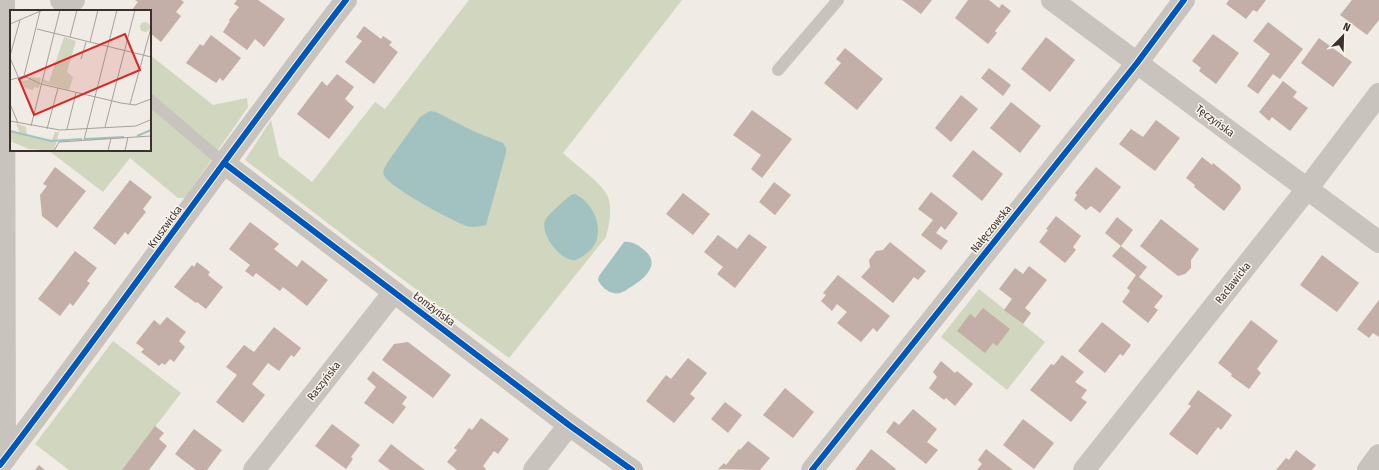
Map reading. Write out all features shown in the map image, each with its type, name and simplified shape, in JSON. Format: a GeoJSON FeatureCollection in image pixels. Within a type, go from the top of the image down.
{"type":"FeatureCollection","features":[{"type":"Feature","properties":{"kind":"street"},"geometry":{"type":"LineString","coordinates":[[2,462],[4,0]]}},
{"type":"Feature","properties":{"kind":"street"},"geometry":{"type":"LineString","coordinates":[[61,0],[74,0]]}},
{"type":"Feature","properties":{"kind":"street","name":"Kruszwicka"},"geometry":{"type":"LineString","coordinates":[[2,462],[56,391],[276,91],[346,0]]}},
{"type":"Feature","properties":{"kind":"street","name":"Tęczyńska"},"geometry":{"type":"LineString","coordinates":[[1052,0],[1379,242]]}},
{"type":"Feature","properties":{"kind":"street","name":"Nałęczowska"},"geometry":{"type":"LineString","coordinates":[[812,470],[1136,63],[1184,0]]}},
{"type":"Feature","properties":{"kind":"street","name":"Racławicka"},"geometry":{"type":"LineString","coordinates":[[1084,470],[1307,189],[1379,94]]}},
{"type":"Feature","properties":{"kind":"street","name":"Łomżyńska"},"geometry":{"type":"LineString","coordinates":[[224,163],[569,426],[632,470]]}},
{"type":"Feature","properties":{"kind":"street","name":"Raszyńska"},"geometry":{"type":"LineString","coordinates":[[254,470],[394,292]]}},
{"type":"Feature","properties":{"kind":"street"},"geometry":{"type":"LineString","coordinates":[[534,470],[569,426]]}},
{"type":"Feature","properties":{"kind":"street"},"geometry":{"type":"LineString","coordinates":[[1368,470],[1379,455]]}},
{"type":"Feature","properties":{"kind":"lane"},"geometry":{"type":"LineString","coordinates":[[74,0],[77,10]]}},
{"type":"Feature","properties":{"kind":"lane"},"geometry":{"type":"LineString","coordinates":[[778,70],[838,0]]}},
{"type":"Feature","properties":{"kind":"lane","name":"Łomżyńska"},"geometry":{"type":"LineString","coordinates":[[151,101],[224,163]]}},
{"type":"Feature","properties":{"kind":"green space"},"geometry":{"type":"Polygon","coordinates":[[[469,0],[682,0],[563,153],[603,188],[607,194],[610,205],[610,214],[606,237],[509,358],[245,160],[271,120],[279,156],[312,182],[375,102],[385,109],[469,0]]]}},
{"type":"Feature","properties":{"kind":"green space"},"geometry":{"type":"Polygon","coordinates":[[[151,56],[213,105],[247,98],[248,107],[185,198],[178,198],[130,158],[103,192],[49,151],[151,151],[151,56]]]}},
{"type":"Feature","properties":{"kind":"green space"},"geometry":{"type":"Polygon","coordinates":[[[979,289],[1045,342],[1007,390],[941,337],[979,289]]]}},
{"type":"Feature","properties":{"kind":"green space"},"geometry":{"type":"Polygon","coordinates":[[[113,341],[181,393],[122,470],[69,470],[35,444],[113,341]]]}},
{"type":"Feature","properties":{"kind":"water"},"geometry":{"type":"Polygon","coordinates":[[[430,111],[436,112],[473,131],[503,143],[506,148],[506,153],[486,225],[469,227],[449,218],[399,189],[385,177],[383,173],[387,163],[420,117],[430,111]]]}},
{"type":"Feature","properties":{"kind":"water"},"geometry":{"type":"Polygon","coordinates":[[[575,194],[583,199],[592,209],[597,222],[598,233],[594,246],[583,256],[573,260],[567,258],[556,250],[548,239],[544,226],[546,218],[571,195],[575,194]]]}},
{"type":"Feature","properties":{"kind":"water"},"geometry":{"type":"Polygon","coordinates":[[[624,242],[635,244],[644,250],[649,255],[651,266],[646,275],[636,284],[621,293],[611,292],[607,290],[598,280],[599,276],[624,242]]]}},
{"type":"Feature","properties":{"kind":"building"},"geometry":{"type":"Polygon","coordinates":[[[135,0],[181,0],[184,2],[176,12],[181,16],[161,42],[151,34],[151,10],[132,10],[138,2],[135,0]]]}},
{"type":"Feature","properties":{"kind":"building"},"geometry":{"type":"Polygon","coordinates":[[[237,0],[258,0],[285,19],[264,47],[255,39],[247,50],[223,32],[230,21],[229,20],[239,7],[234,4],[237,0]]]}},
{"type":"Feature","properties":{"kind":"building"},"geometry":{"type":"Polygon","coordinates":[[[902,0],[932,0],[921,14],[902,0]]]}},
{"type":"Feature","properties":{"kind":"building"},"geometry":{"type":"Polygon","coordinates":[[[968,0],[989,0],[999,8],[1002,4],[1011,11],[995,31],[997,33],[988,44],[955,18],[968,0]]]}},
{"type":"Feature","properties":{"kind":"building"},"geometry":{"type":"Polygon","coordinates":[[[1229,0],[1266,0],[1257,12],[1253,10],[1246,19],[1226,4],[1229,0]]]}},
{"type":"Feature","properties":{"kind":"building"},"geometry":{"type":"Polygon","coordinates":[[[1352,0],[1379,0],[1379,20],[1367,35],[1340,15],[1352,0]]]}},
{"type":"Feature","properties":{"kind":"building"},"geometry":{"type":"Polygon","coordinates":[[[1268,22],[1303,49],[1280,79],[1273,74],[1258,94],[1247,86],[1270,54],[1253,41],[1268,22]]]}},
{"type":"Feature","properties":{"kind":"building"},"geometry":{"type":"Polygon","coordinates":[[[364,26],[381,39],[383,36],[392,42],[389,45],[398,52],[374,84],[345,62],[362,41],[356,37],[364,26]]]}},
{"type":"Feature","properties":{"kind":"building"},"geometry":{"type":"Polygon","coordinates":[[[1213,34],[1239,53],[1216,84],[1199,71],[1201,68],[1192,61],[1213,34]]]}},
{"type":"Feature","properties":{"kind":"building"},"geometry":{"type":"Polygon","coordinates":[[[211,35],[241,58],[223,81],[220,78],[216,83],[186,63],[200,44],[203,46],[211,35]]]}},
{"type":"Feature","properties":{"kind":"building"},"geometry":{"type":"Polygon","coordinates":[[[1046,37],[1075,60],[1050,92],[1021,69],[1046,37]]]}},
{"type":"Feature","properties":{"kind":"building"},"geometry":{"type":"Polygon","coordinates":[[[1319,38],[1352,62],[1333,87],[1301,63],[1319,38]]]}},
{"type":"Feature","properties":{"kind":"building"},"geometry":{"type":"Polygon","coordinates":[[[845,48],[883,79],[857,110],[824,83],[841,63],[836,59],[845,48]]]}},
{"type":"Feature","properties":{"kind":"building"},"geometry":{"type":"Polygon","coordinates":[[[989,68],[1011,85],[1003,96],[981,78],[989,68]]]}},
{"type":"Feature","properties":{"kind":"building"},"geometry":{"type":"Polygon","coordinates":[[[337,74],[354,87],[345,99],[354,107],[329,139],[297,114],[322,81],[327,86],[337,74]]]}},
{"type":"Feature","properties":{"kind":"building"},"geometry":{"type":"Polygon","coordinates":[[[1283,81],[1297,92],[1293,97],[1308,108],[1290,131],[1272,117],[1269,121],[1259,112],[1283,81]]]}},
{"type":"Feature","properties":{"kind":"building"},"geometry":{"type":"Polygon","coordinates":[[[961,95],[978,109],[951,142],[935,128],[961,95]]]}},
{"type":"Feature","properties":{"kind":"building"},"geometry":{"type":"Polygon","coordinates":[[[1011,102],[1041,126],[1020,153],[990,128],[1011,102]]]}},
{"type":"Feature","properties":{"kind":"building"},"geometry":{"type":"Polygon","coordinates":[[[752,110],[792,139],[762,178],[751,169],[761,155],[733,135],[752,110]]]}},
{"type":"Feature","properties":{"kind":"building"},"geometry":{"type":"Polygon","coordinates":[[[1156,120],[1180,138],[1155,171],[1119,144],[1131,129],[1143,137],[1156,120]]]}},
{"type":"Feature","properties":{"kind":"building"},"geometry":{"type":"Polygon","coordinates":[[[973,150],[1003,174],[982,201],[952,176],[973,150]]]}},
{"type":"Feature","properties":{"kind":"building"},"geometry":{"type":"Polygon","coordinates":[[[1202,157],[1212,165],[1213,163],[1240,185],[1241,189],[1224,211],[1194,187],[1195,185],[1186,178],[1202,157]]]}},
{"type":"Feature","properties":{"kind":"building"},"geometry":{"type":"Polygon","coordinates":[[[55,167],[86,191],[57,228],[42,216],[40,195],[47,186],[43,184],[55,167]]]}},
{"type":"Feature","properties":{"kind":"building"},"geometry":{"type":"Polygon","coordinates":[[[1096,167],[1121,187],[1100,213],[1091,206],[1086,210],[1074,200],[1077,195],[1075,193],[1096,167]]]}},
{"type":"Feature","properties":{"kind":"building"},"geometry":{"type":"Polygon","coordinates":[[[130,180],[152,197],[143,209],[146,212],[128,235],[125,232],[115,245],[93,228],[130,180]]]}},
{"type":"Feature","properties":{"kind":"building"},"geometry":{"type":"Polygon","coordinates":[[[774,182],[791,195],[775,215],[759,202],[774,182]]]}},
{"type":"Feature","properties":{"kind":"building"},"geometry":{"type":"Polygon","coordinates":[[[931,192],[958,213],[945,230],[941,226],[936,233],[948,241],[941,250],[921,235],[933,220],[918,209],[931,192]]]}},
{"type":"Feature","properties":{"kind":"building"},"geometry":{"type":"Polygon","coordinates":[[[683,193],[710,214],[693,235],[666,214],[683,193]]]}},
{"type":"Feature","properties":{"kind":"building"},"geometry":{"type":"Polygon","coordinates":[[[1056,216],[1081,236],[1073,247],[1076,250],[1065,263],[1039,242],[1048,230],[1046,229],[1056,216]]]}},
{"type":"Feature","properties":{"kind":"building"},"geometry":{"type":"Polygon","coordinates":[[[1117,217],[1133,230],[1121,246],[1105,233],[1117,217]]]}},
{"type":"Feature","properties":{"kind":"building"},"geometry":{"type":"Polygon","coordinates":[[[1161,219],[1199,249],[1191,260],[1191,268],[1185,274],[1178,276],[1140,246],[1161,219]]]}},
{"type":"Feature","properties":{"kind":"building"},"geometry":{"type":"Polygon","coordinates":[[[250,222],[279,244],[274,249],[297,267],[302,260],[328,280],[307,306],[283,287],[280,291],[256,273],[253,277],[245,271],[250,265],[229,249],[250,222]]]}},
{"type":"Feature","properties":{"kind":"building"},"geometry":{"type":"Polygon","coordinates":[[[749,234],[767,247],[735,288],[717,274],[723,267],[704,252],[718,235],[737,249],[749,234]]]}},
{"type":"Feature","properties":{"kind":"building"},"geometry":{"type":"Polygon","coordinates":[[[890,242],[926,271],[918,280],[914,277],[893,303],[861,277],[870,267],[869,260],[876,251],[883,250],[890,242]]]}},
{"type":"Feature","properties":{"kind":"building"},"geometry":{"type":"Polygon","coordinates":[[[1121,246],[1147,267],[1139,277],[1163,296],[1154,307],[1158,310],[1148,323],[1122,302],[1130,291],[1127,288],[1136,275],[1112,256],[1121,246]]]}},
{"type":"Feature","properties":{"kind":"building"},"geometry":{"type":"Polygon","coordinates":[[[75,251],[97,268],[87,281],[90,283],[73,306],[70,303],[60,316],[38,299],[75,251]]]}},
{"type":"Feature","properties":{"kind":"building"},"geometry":{"type":"Polygon","coordinates":[[[1322,255],[1359,283],[1337,312],[1300,285],[1322,255]]]}},
{"type":"Feature","properties":{"kind":"building"},"geometry":{"type":"Polygon","coordinates":[[[197,262],[210,272],[208,275],[223,287],[206,309],[174,287],[192,265],[194,267],[197,262]]]}},
{"type":"Feature","properties":{"kind":"building"},"geometry":{"type":"Polygon","coordinates":[[[1029,266],[1047,280],[1025,308],[1031,313],[1023,324],[1004,310],[1012,299],[999,289],[1015,268],[1023,274],[1029,266]]]}},
{"type":"Feature","properties":{"kind":"building"},"geometry":{"type":"Polygon","coordinates":[[[838,275],[890,316],[877,332],[873,328],[861,342],[837,323],[847,312],[837,304],[832,311],[821,301],[826,295],[823,293],[838,275]]]}},
{"type":"Feature","properties":{"kind":"building"},"geometry":{"type":"Polygon","coordinates":[[[1379,300],[1379,337],[1373,333],[1369,338],[1357,329],[1379,300]]]}},
{"type":"Feature","properties":{"kind":"building"},"geometry":{"type":"Polygon","coordinates":[[[983,308],[1010,329],[997,346],[993,343],[985,353],[957,331],[970,314],[975,318],[983,308]]]}},
{"type":"Feature","properties":{"kind":"building"},"geometry":{"type":"Polygon","coordinates":[[[167,317],[186,332],[179,341],[185,347],[174,362],[170,359],[165,365],[162,363],[159,366],[141,352],[144,349],[136,343],[154,320],[160,325],[167,317]]]}},
{"type":"Feature","properties":{"kind":"building"},"geometry":{"type":"Polygon","coordinates":[[[1251,320],[1278,341],[1257,369],[1261,373],[1249,389],[1231,376],[1232,374],[1218,363],[1251,320]]]}},
{"type":"Feature","properties":{"kind":"building"},"geometry":{"type":"Polygon","coordinates":[[[1102,322],[1131,345],[1123,356],[1120,354],[1105,373],[1078,351],[1102,322]]]}},
{"type":"Feature","properties":{"kind":"building"},"geometry":{"type":"Polygon","coordinates":[[[274,327],[301,348],[294,357],[291,355],[279,371],[268,363],[252,384],[265,395],[243,423],[216,402],[237,375],[226,367],[244,345],[254,352],[274,327]]]}},
{"type":"Feature","properties":{"kind":"building"},"geometry":{"type":"Polygon","coordinates":[[[408,342],[451,375],[433,398],[382,360],[394,344],[408,342]]]}},
{"type":"Feature","properties":{"kind":"building"},"geometry":{"type":"Polygon","coordinates":[[[1062,355],[1084,372],[1075,382],[1087,390],[1081,398],[1087,402],[1071,422],[1030,390],[1051,364],[1054,365],[1062,355]]]}},
{"type":"Feature","properties":{"kind":"building"},"geometry":{"type":"Polygon","coordinates":[[[688,358],[707,373],[690,394],[695,398],[674,423],[646,401],[666,375],[671,379],[688,358]]]}},
{"type":"Feature","properties":{"kind":"building"},"geometry":{"type":"Polygon","coordinates":[[[941,361],[955,373],[957,371],[973,384],[955,406],[946,398],[944,400],[929,388],[937,377],[933,372],[941,361]]]}},
{"type":"Feature","properties":{"kind":"building"},"geometry":{"type":"Polygon","coordinates":[[[373,371],[407,397],[402,404],[406,407],[393,424],[364,403],[376,387],[367,379],[373,371]]]}},
{"type":"Feature","properties":{"kind":"building"},"geometry":{"type":"Polygon","coordinates":[[[785,388],[814,412],[793,438],[763,415],[785,388]]]}},
{"type":"Feature","properties":{"kind":"building"},"geometry":{"type":"Polygon","coordinates":[[[1198,390],[1232,415],[1221,430],[1218,427],[1197,455],[1169,434],[1191,406],[1188,404],[1198,390]]]}},
{"type":"Feature","properties":{"kind":"building"},"geometry":{"type":"Polygon","coordinates":[[[725,402],[742,415],[728,433],[711,419],[725,402]]]}},
{"type":"Feature","properties":{"kind":"building"},"geometry":{"type":"Polygon","coordinates":[[[913,409],[937,429],[927,442],[938,450],[926,464],[886,432],[894,421],[899,425],[913,409]]]}},
{"type":"Feature","properties":{"kind":"building"},"geometry":{"type":"Polygon","coordinates":[[[481,418],[509,439],[498,454],[494,451],[483,466],[486,469],[485,470],[457,470],[447,462],[457,450],[454,448],[469,428],[472,430],[481,418]]]}},
{"type":"Feature","properties":{"kind":"building"},"geometry":{"type":"Polygon","coordinates":[[[1023,419],[1054,443],[1034,469],[1003,445],[1023,419]]]}},
{"type":"Feature","properties":{"kind":"building"},"geometry":{"type":"Polygon","coordinates":[[[332,424],[360,445],[351,457],[353,459],[346,469],[315,446],[332,424]]]}},
{"type":"Feature","properties":{"kind":"building"},"geometry":{"type":"Polygon","coordinates":[[[155,426],[164,433],[159,439],[167,446],[149,470],[122,470],[155,426]]]}},
{"type":"Feature","properties":{"kind":"building"},"geometry":{"type":"Polygon","coordinates":[[[194,429],[222,450],[207,470],[196,470],[175,454],[194,429]]]}},
{"type":"Feature","properties":{"kind":"building"},"geometry":{"type":"Polygon","coordinates":[[[748,441],[770,458],[760,470],[718,469],[724,463],[726,465],[739,449],[740,450],[748,441]]]}},
{"type":"Feature","properties":{"kind":"building"},"geometry":{"type":"Polygon","coordinates":[[[391,444],[425,470],[390,470],[378,461],[391,444]]]}},
{"type":"Feature","properties":{"kind":"building"},"geometry":{"type":"Polygon","coordinates":[[[871,449],[896,469],[855,470],[871,449]]]}},
{"type":"Feature","properties":{"kind":"building"},"geometry":{"type":"Polygon","coordinates":[[[986,449],[1013,470],[977,470],[982,464],[978,460],[986,449]]]}},
{"type":"Feature","properties":{"kind":"building"},"geometry":{"type":"Polygon","coordinates":[[[1296,450],[1316,465],[1312,470],[1276,470],[1286,458],[1289,460],[1296,450]]]}},
{"type":"Feature","properties":{"kind":"building"},"geometry":{"type":"Polygon","coordinates":[[[39,465],[45,470],[35,470],[39,465]]]}},
{"type":"Feature","properties":{"kind":"cycle path"},"geometry":{"type":"LineString","coordinates":[[0,465],[346,0]]}},
{"type":"Feature","properties":{"kind":"cycle path"},"geometry":{"type":"LineString","coordinates":[[812,470],[1137,63],[1184,0]]}},
{"type":"Feature","properties":{"kind":"cycle path"},"geometry":{"type":"LineString","coordinates":[[224,163],[569,425],[632,470]]}}]}
